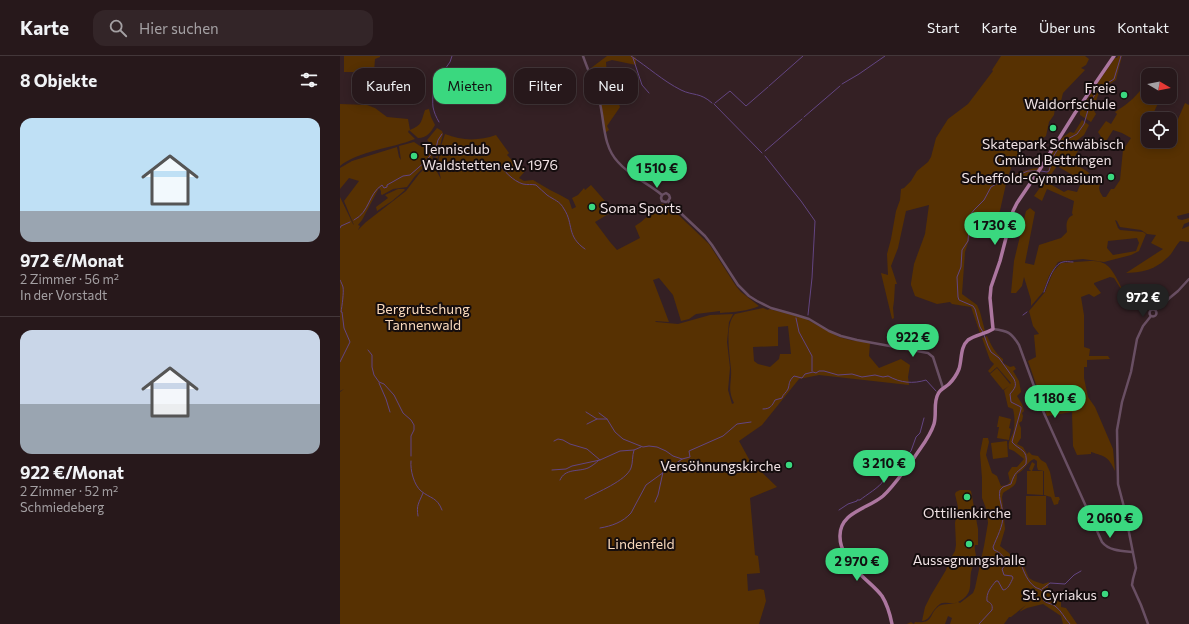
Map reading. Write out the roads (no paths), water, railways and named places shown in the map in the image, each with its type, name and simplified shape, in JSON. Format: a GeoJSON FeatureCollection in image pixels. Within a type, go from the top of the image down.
{"type":"FeatureCollection","features":[{"type":"Feature","properties":{"kind":"main road"},"geometry":{"type":"LineString","coordinates":[[892,624],[888,607],[882,596],[857,570],[844,551],[840,543],[842,526],[848,517],[888,492],[931,432],[934,424],[936,398],[943,388],[948,385],[958,370],[961,364],[966,342],[971,338],[993,329],[990,298],[991,287],[1000,261],[1010,219],[1017,203],[1037,174],[1074,113],[1114,56]]}},
{"type":"Feature","properties":{"kind":"street"},"geometry":{"type":"LineString","coordinates":[[583,56],[598,99],[608,147],[613,156],[628,172],[662,195]]}},
{"type":"Feature","properties":{"kind":"street"},"geometry":{"type":"LineString","coordinates":[[662,195],[666,193],[669,195],[670,198],[668,201]]}},
{"type":"Feature","properties":{"kind":"street"},"geometry":{"type":"LineString","coordinates":[[662,195],[662,201],[668,201],[705,236],[738,285],[749,296],[771,308],[809,319],[834,334],[849,339],[928,353],[933,357],[943,388]]}},
{"type":"Feature","properties":{"kind":"street"},"geometry":{"type":"LineString","coordinates":[[1148,624],[1132,585],[1136,568],[1118,484],[1118,423],[1122,402],[1131,372],[1137,339],[1143,326],[1151,316],[1156,315],[1155,310],[1178,291],[1189,279]]}},
{"type":"Feature","properties":{"kind":"street"},"geometry":{"type":"LineString","coordinates":[[993,329],[1002,329],[1006,331],[1020,345],[1043,411],[1102,542],[1109,548],[1133,552]]}},
{"type":"Feature","properties":{"kind":"waterway"},"geometry":{"type":"LineString","coordinates":[[439,122],[433,107],[434,90],[437,83],[443,79],[445,69],[452,56]]}},
{"type":"Feature","properties":{"kind":"waterway"},"geometry":{"type":"LineString","coordinates":[[631,56],[674,86],[685,92],[704,97],[712,103]]}},
{"type":"Feature","properties":{"kind":"waterway"},"geometry":{"type":"LineString","coordinates":[[769,86],[803,56]]}},
{"type":"Feature","properties":{"kind":"waterway"},"geometry":{"type":"LineString","coordinates":[[842,84],[885,56]]}},
{"type":"Feature","properties":{"kind":"waterway"},"geometry":{"type":"LineString","coordinates":[[1041,171],[1049,171],[1053,157],[1059,147],[1064,141],[1077,134],[1084,124],[1090,103],[1098,89],[1114,79],[1121,56]]}},
{"type":"Feature","properties":{"kind":"waterway"},"geometry":{"type":"LineString","coordinates":[[633,58],[642,85],[649,93]]}},
{"type":"Feature","properties":{"kind":"waterway"},"geometry":{"type":"LineString","coordinates":[[804,117],[840,86]]}},
{"type":"Feature","properties":{"kind":"waterway"},"geometry":{"type":"LineString","coordinates":[[715,103],[730,91],[746,106],[768,87]]}},
{"type":"Feature","properties":{"kind":"waterway"},"geometry":{"type":"LineString","coordinates":[[714,104],[762,153]]}},
{"type":"Feature","properties":{"kind":"waterway"},"geometry":{"type":"LineString","coordinates":[[765,151],[802,119]]}},
{"type":"Feature","properties":{"kind":"waterway"},"geometry":{"type":"LineString","coordinates":[[354,220],[359,217],[366,208],[377,189],[382,185],[384,188],[387,187],[387,185],[403,176],[410,175],[426,161],[436,148],[438,140],[442,134]]}},
{"type":"Feature","properties":{"kind":"waterway"},"geometry":{"type":"LineString","coordinates":[[765,156],[815,221],[812,278],[808,315]]}},
{"type":"Feature","properties":{"kind":"waterway"},"geometry":{"type":"LineString","coordinates":[[498,163],[516,181],[523,184],[536,185],[547,195],[561,204],[567,214],[575,239],[585,249]]}},
{"type":"Feature","properties":{"kind":"waterway"},"geometry":{"type":"LineString","coordinates":[[983,332],[973,306],[959,300],[958,297],[957,277],[961,267],[962,250],[968,241],[970,215],[984,200],[991,187],[1028,171],[1038,171]]}},
{"type":"Feature","properties":{"kind":"waterway"},"geometry":{"type":"LineString","coordinates":[[340,228],[341,226],[350,222]]}},
{"type":"Feature","properties":{"kind":"waterway"},"geometry":{"type":"LineString","coordinates":[[1044,292],[1056,266],[1063,262],[1073,262]]}},
{"type":"Feature","properties":{"kind":"waterway"},"geometry":{"type":"LineString","coordinates":[[340,280],[343,286],[341,312],[344,328],[350,342],[340,362]]}},
{"type":"Feature","properties":{"kind":"waterway"},"geometry":{"type":"LineString","coordinates":[[1023,315],[1027,312]]}},
{"type":"Feature","properties":{"kind":"waterway"},"geometry":{"type":"LineString","coordinates":[[796,318],[799,332],[812,356],[812,371]]}},
{"type":"Feature","properties":{"kind":"waterway"},"geometry":{"type":"LineString","coordinates":[[979,624],[992,610],[991,603],[987,601],[988,593],[992,586],[996,581],[998,581],[1003,590],[1005,590],[1013,578],[1012,576],[1004,575],[1002,569],[1006,564],[1005,561],[1002,555],[994,550],[993,547],[1000,532],[1003,520],[1000,490],[1011,484],[1015,474],[1026,464],[1025,453],[1012,442],[1021,409],[1021,407],[1011,402],[1010,394],[1015,387],[1015,381],[999,358],[991,352],[984,335]]}},
{"type":"Feature","properties":{"kind":"waterway"},"geometry":{"type":"LineString","coordinates":[[368,350],[372,355],[374,375],[379,382],[384,384],[394,395],[403,413],[414,425],[414,430],[411,436],[411,456]]}},
{"type":"Feature","properties":{"kind":"waterway"},"geometry":{"type":"LineString","coordinates":[[763,409],[769,408],[775,400],[782,398],[794,376],[802,378],[805,374],[813,372],[816,373],[819,371],[838,375],[852,374],[862,377],[875,375],[883,377],[888,376],[907,382],[926,380],[936,391]]}},
{"type":"Feature","properties":{"kind":"waterway"},"geometry":{"type":"LineString","coordinates":[[379,383],[390,412]]}},
{"type":"Feature","properties":{"kind":"waterway"},"geometry":{"type":"LineString","coordinates":[[586,412],[597,419],[607,419]]}},
{"type":"Feature","properties":{"kind":"waterway"},"geometry":{"type":"LineString","coordinates":[[599,413],[607,419],[615,432],[623,439],[643,447],[657,447],[682,459]]}},
{"type":"Feature","properties":{"kind":"waterway"},"geometry":{"type":"LineString","coordinates":[[839,510],[848,504],[860,500],[891,475],[897,465],[901,464],[911,451],[916,437],[920,433],[924,418]]}},
{"type":"Feature","properties":{"kind":"waterway"},"geometry":{"type":"LineString","coordinates":[[587,424],[597,419]]}},
{"type":"Feature","properties":{"kind":"waterway"},"geometry":{"type":"LineString","coordinates":[[600,528],[617,523],[628,516],[646,485],[682,459],[690,457],[689,451],[723,436],[737,424],[751,422]]}},
{"type":"Feature","properties":{"kind":"waterway"},"geometry":{"type":"LineString","coordinates":[[554,441],[558,439],[563,440],[570,444],[587,449],[600,460],[620,451],[634,450],[641,447]]}},
{"type":"Feature","properties":{"kind":"waterway"},"geometry":{"type":"LineString","coordinates":[[585,499],[611,486],[628,473],[632,466],[634,450]]}},
{"type":"Feature","properties":{"kind":"waterway"},"geometry":{"type":"LineString","coordinates":[[560,480],[562,476],[568,472],[588,468],[599,460]]}},
{"type":"Feature","properties":{"kind":"waterway"},"geometry":{"type":"LineString","coordinates":[[552,470],[566,469],[572,466],[600,460]]}},
{"type":"Feature","properties":{"kind":"waterway"},"geometry":{"type":"LineString","coordinates":[[411,461],[412,473],[416,485],[421,491],[436,500],[442,510]]}},
{"type":"Feature","properties":{"kind":"waterway"},"geometry":{"type":"LineString","coordinates":[[655,502],[663,472]]}},
{"type":"Feature","properties":{"kind":"waterway"},"geometry":{"type":"LineString","coordinates":[[418,516],[417,512],[419,502],[423,493]]}},
{"type":"Feature","properties":{"kind":"waterway"},"geometry":{"type":"LineString","coordinates":[[1006,561],[1021,564],[1030,582],[1043,592]]}},
{"type":"Feature","properties":{"kind":"waterway"},"geometry":{"type":"LineString","coordinates":[[1042,589],[1050,583],[1065,584],[1074,575],[1081,571]]}},
{"type":"Feature","properties":{"kind":"waterway"},"geometry":{"type":"LineString","coordinates":[[1043,600],[1054,605],[1070,624]]}},
{"type":"Feature","properties":{"kind":"place","name":"Freie Waldorfschule"},"geometry":{"type":"Point","coordinates":[1124,95]}},
{"type":"Feature","properties":{"kind":"place","name":"Skatepark Schwäbisch Gmünd Bettringen"},"geometry":{"type":"Point","coordinates":[1053,128]}},
{"type":"Feature","properties":{"kind":"place","name":"Tennisclub Waldstetten e.V. 1976"},"geometry":{"type":"Point","coordinates":[414,156]}},
{"type":"Feature","properties":{"kind":"place","name":"Scheffold-Gymnasium"},"geometry":{"type":"Point","coordinates":[1111,177]}},
{"type":"Feature","properties":{"kind":"place","name":"Soma Sports"},"geometry":{"type":"Point","coordinates":[592,207]}},
{"type":"Feature","properties":{"kind":"place","name":"Versöhnungskirche"},"geometry":{"type":"Point","coordinates":[789,465]}},
{"type":"Feature","properties":{"kind":"place","name":"Ottilienkirche"},"geometry":{"type":"Point","coordinates":[967,497]}},
{"type":"Feature","properties":{"kind":"place","name":"Aussegnungshalle"},"geometry":{"type":"Point","coordinates":[969,544]}},
{"type":"Feature","properties":{"kind":"place","name":"St. Cyriakus"},"geometry":{"type":"Point","coordinates":[1105,594]}},
{"type":"Feature","properties":{"kind":"park label","name":"Bergrutschung Tannenwald"},"geometry":{"type":"Point","coordinates":[423,316]}},
{"type":"Feature","properties":{"kind":"park label","name":"Lindenfeld"},"geometry":{"type":"Point","coordinates":[641,543]}}]}
